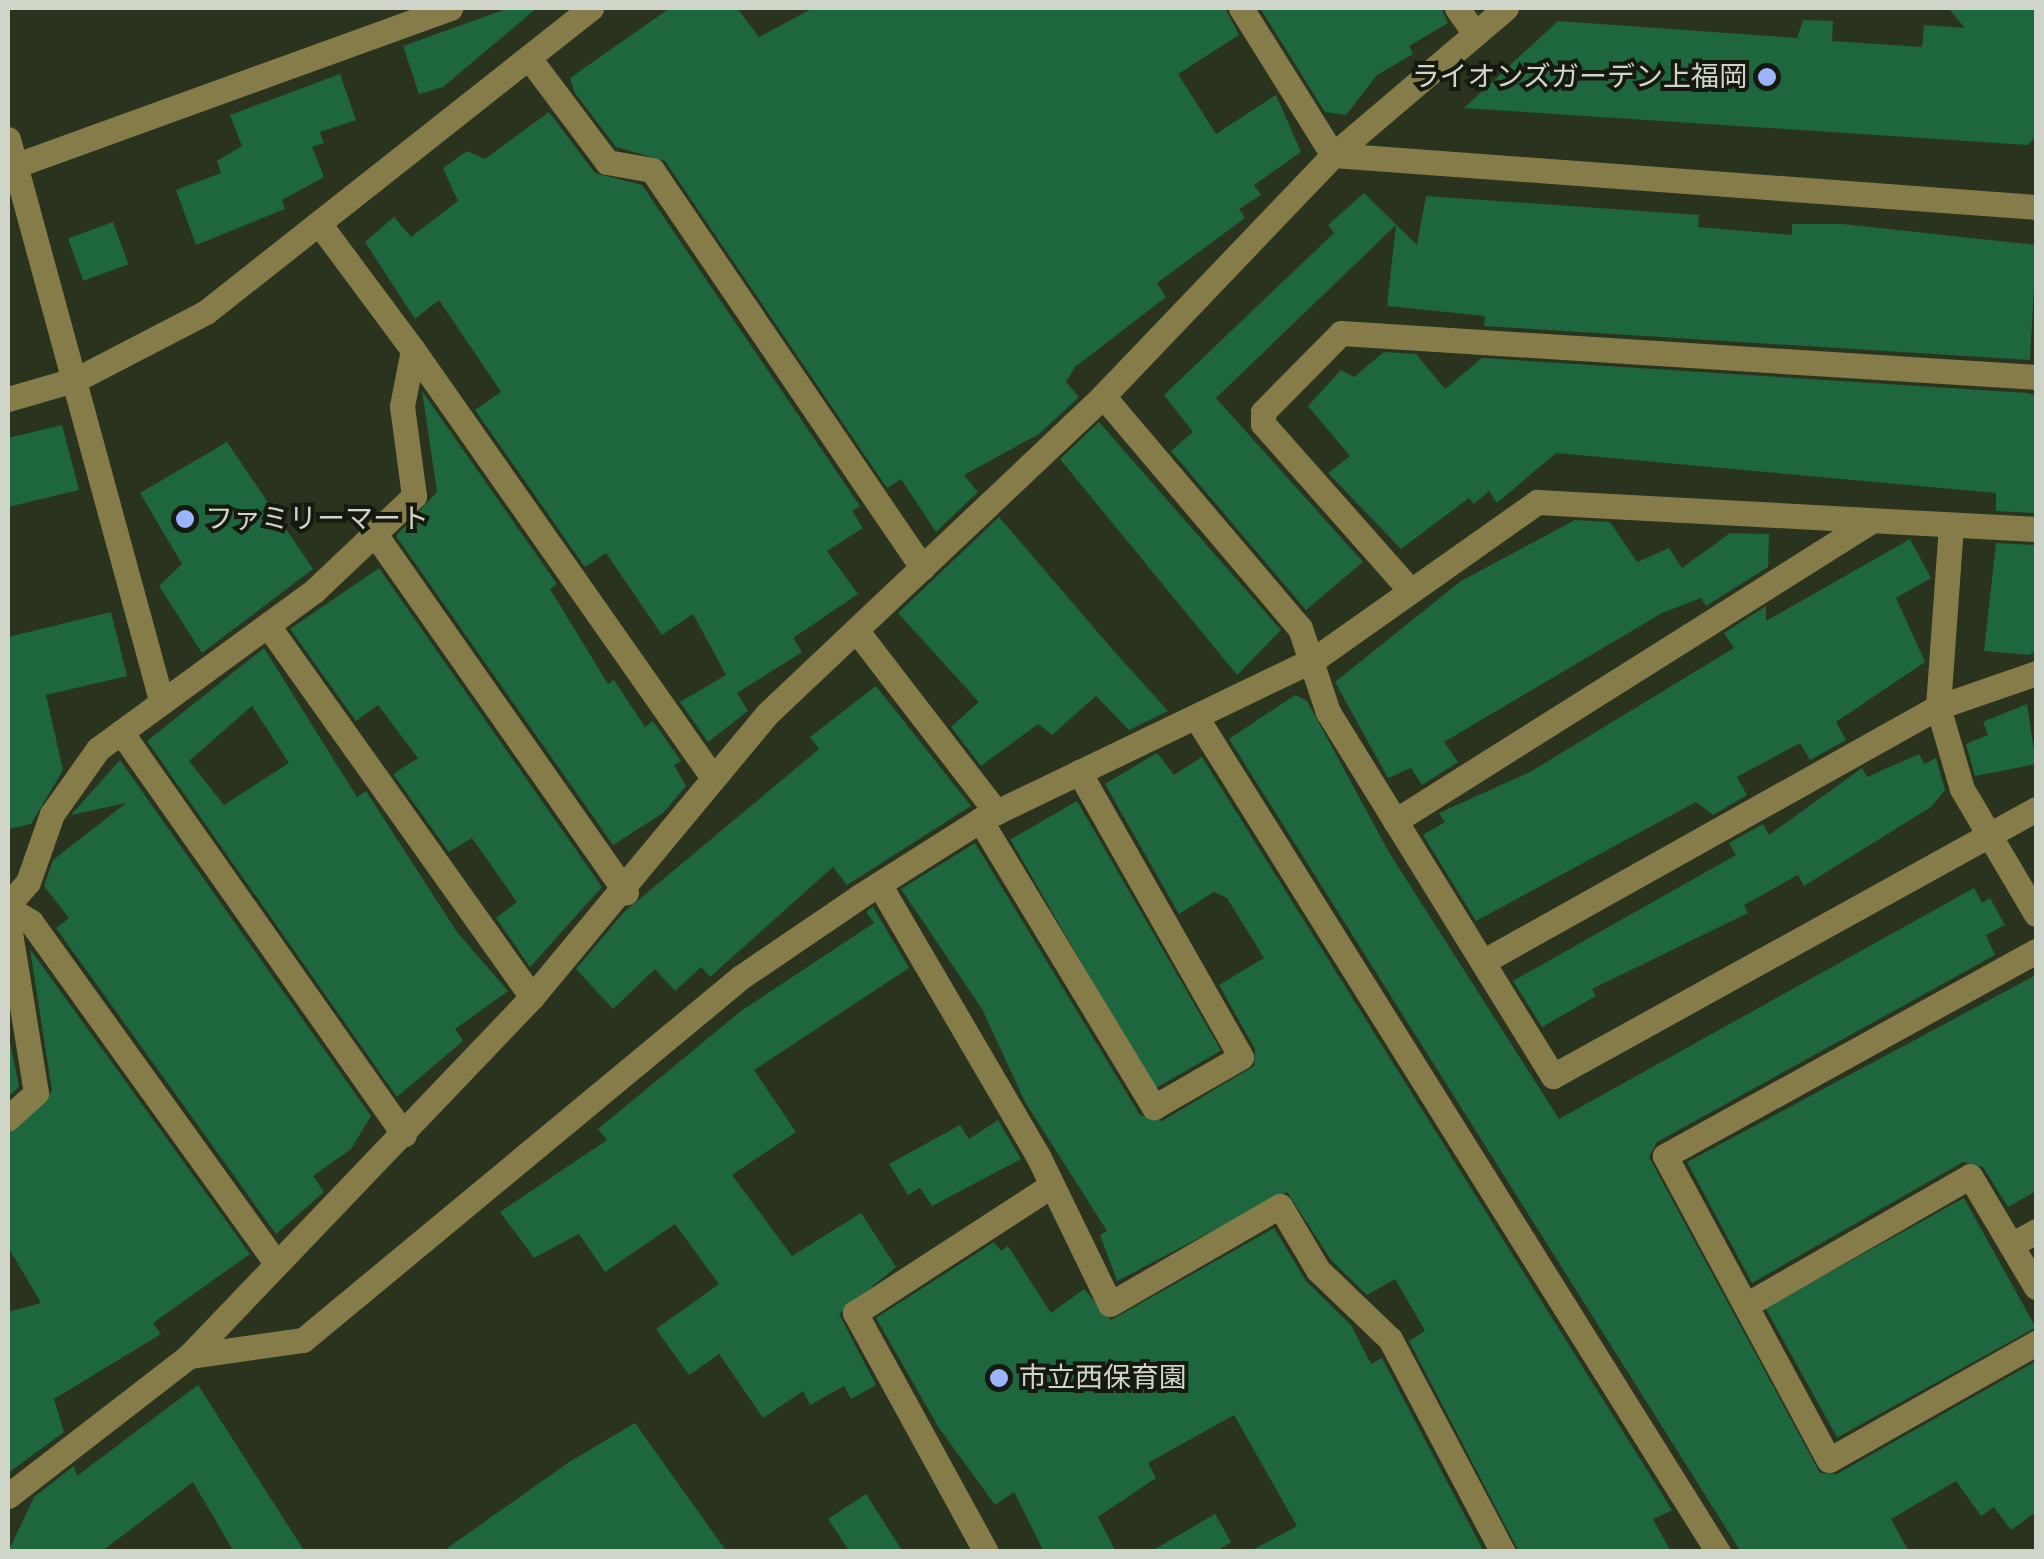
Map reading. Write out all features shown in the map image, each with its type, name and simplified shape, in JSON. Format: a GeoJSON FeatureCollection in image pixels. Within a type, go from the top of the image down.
{"type":"FeatureCollection","features":[{"type":"Feature","properties":{"kind":"street"},"geometry":{"type":"LineString","coordinates":[[14,166],[450,8]]}},
{"type":"Feature","properties":{"kind":"street"},"geometry":{"type":"LineString","coordinates":[[8,399],[77,378],[206,312],[529,58],[555,20],[591,8]]}},
{"type":"Feature","properties":{"kind":"street"},"geometry":{"type":"LineString","coordinates":[[1241,8],[1333,156]]}},
{"type":"Feature","properties":{"kind":"street"},"geometry":{"type":"LineString","coordinates":[[1458,8],[1474,32]]}},
{"type":"Feature","properties":{"kind":"street"},"geometry":{"type":"LineString","coordinates":[[8,1496],[189,1356],[275,1261],[404,1134],[532,997],[626,892],[711,776],[856,630],[1103,396],[1333,156],[1506,8]]}},
{"type":"Feature","properties":{"kind":"street"},"geometry":{"type":"LineString","coordinates":[[529,58],[607,162],[652,170],[922,568]]}},
{"type":"Feature","properties":{"kind":"street"},"geometry":{"type":"LineString","coordinates":[[8,139],[77,378],[160,696]]}},
{"type":"Feature","properties":{"kind":"street"},"geometry":{"type":"LineString","coordinates":[[1333,156],[2036,208]]}},
{"type":"Feature","properties":{"kind":"street"},"geometry":{"type":"LineString","coordinates":[[320,225],[413,350],[711,776]]}},
{"type":"Feature","properties":{"kind":"street"},"geometry":{"type":"LineString","coordinates":[[1410,590],[1263,424],[1264,412],[1341,333],[2036,376]]}},
{"type":"Feature","properties":{"kind":"street"},"geometry":{"type":"LineString","coordinates":[[275,1261],[31,922],[8,907],[28,882],[71,783],[121,732],[160,696],[268,627],[377,537],[414,496],[402,406],[413,350]]}},
{"type":"Feature","properties":{"kind":"street"},"geometry":{"type":"LineString","coordinates":[[1103,396],[1316,658],[1328,712],[1486,960],[1553,1076],[2036,809]]}},
{"type":"Feature","properties":{"kind":"street"},"geometry":{"type":"LineString","coordinates":[[189,1356],[303,1340],[741,978],[879,884],[988,816],[1316,658],[1537,502],[2036,529]]}},
{"type":"Feature","properties":{"kind":"street"},"geometry":{"type":"LineString","coordinates":[[1395,821],[1871,521]]}},
{"type":"Feature","properties":{"kind":"street"},"geometry":{"type":"LineString","coordinates":[[1951,524],[1938,707],[1962,789],[2036,914]]}},
{"type":"Feature","properties":{"kind":"street"},"geometry":{"type":"LineString","coordinates":[[377,537],[626,892]]}},
{"type":"Feature","properties":{"kind":"street"},"geometry":{"type":"LineString","coordinates":[[268,627],[532,997]]}},
{"type":"Feature","properties":{"kind":"street"},"geometry":{"type":"LineString","coordinates":[[856,630],[988,816],[1154,1107],[1241,1056],[1079,772]]}},
{"type":"Feature","properties":{"kind":"street"},"geometry":{"type":"LineString","coordinates":[[1486,960],[1938,707],[2036,673]]}},
{"type":"Feature","properties":{"kind":"street"},"geometry":{"type":"LineString","coordinates":[[1196,717],[1718,1552]]}},
{"type":"Feature","properties":{"kind":"street"},"geometry":{"type":"LineString","coordinates":[[121,732],[404,1134]]}},
{"type":"Feature","properties":{"kind":"street"},"geometry":{"type":"LineString","coordinates":[[879,884],[1110,1304],[1280,1206],[1318,1270],[1390,1339],[1502,1552]]}},
{"type":"Feature","properties":{"kind":"street"},"geometry":{"type":"LineString","coordinates":[[8,920],[36,1093],[8,1118]]}},
{"type":"Feature","properties":{"kind":"street"},"geometry":{"type":"LineString","coordinates":[[2036,950],[1665,1156],[1829,1460],[2036,1344]]}},
{"type":"Feature","properties":{"kind":"street"},"geometry":{"type":"LineString","coordinates":[[1746,1305],[1970,1176],[2036,1287]]}},
{"type":"Feature","properties":{"kind":"street"},"geometry":{"type":"LineString","coordinates":[[986,1552],[855,1313],[1049,1187]]}},
{"type":"Feature","properties":{"kind":"street"},"geometry":{"type":"LineString","coordinates":[[2011,1245],[2036,1231]]}},
{"type":"Feature","properties":{"kind":"building"},"geometry":{"type":"Polygon","coordinates":[[[509,8],[537,8],[443,87],[419,94],[403,46],[509,8]]]}},
{"type":"Feature","properties":{"kind":"building"},"geometry":{"type":"Polygon","coordinates":[[[670,8],[737,8],[759,37],[813,8],[1225,8],[1239,35],[1178,74],[1216,134],[1276,95],[1301,152],[1254,185],[1261,195],[1239,209],[1245,218],[1157,283],[1166,297],[1075,367],[1066,382],[1079,397],[1039,434],[964,475],[978,492],[936,532],[901,479],[887,488],[665,161],[616,147],[575,93],[570,78],[670,8]]]}},
{"type":"Feature","properties":{"kind":"building"},"geometry":{"type":"Polygon","coordinates":[[[1260,8],[1441,8],[1448,23],[1409,46],[1413,54],[1377,75],[1346,115],[1325,112],[1260,8]]]}},
{"type":"Feature","properties":{"kind":"building","name":"ライオンズガーデン上福岡"},"geometry":{"type":"Polygon","coordinates":[[[1948,8],[2036,8],[2036,136],[2028,145],[1464,108],[1558,21],[1797,38],[1803,20],[1833,21],[1832,41],[1922,47],[1924,25],[1965,28],[1948,8]]]}},
{"type":"Feature","properties":{"kind":"building"},"geometry":{"type":"Polygon","coordinates":[[[340,74],[356,120],[320,132],[324,143],[312,147],[324,177],[282,200],[285,209],[196,245],[176,190],[221,173],[217,161],[242,146],[230,115],[340,74]]]}},
{"type":"Feature","properties":{"kind":"building"},"geometry":{"type":"Polygon","coordinates":[[[549,112],[595,173],[642,185],[860,506],[852,511],[863,528],[827,551],[858,594],[793,638],[802,652],[737,693],[748,711],[708,742],[680,702],[726,675],[693,614],[662,635],[606,553],[585,567],[475,410],[501,392],[439,300],[415,319],[365,242],[394,217],[411,237],[458,201],[443,168],[467,151],[485,159],[549,112]]]}},
{"type":"Feature","properties":{"kind":"building"},"geometry":{"type":"Polygon","coordinates":[[[1364,193],[1417,245],[1426,196],[1699,215],[1698,227],[1792,235],[1792,224],[1842,224],[2036,245],[2030,360],[1484,326],[1485,316],[1387,306],[1396,225],[1216,398],[1363,562],[1306,610],[1171,451],[1193,432],[1164,395],[1334,233],[1328,225],[1364,193]]]}},
{"type":"Feature","properties":{"kind":"building"},"geometry":{"type":"Polygon","coordinates":[[[113,222],[128,264],[83,281],[68,238],[113,222]]]}},
{"type":"Feature","properties":{"kind":"building"},"geometry":{"type":"Polygon","coordinates":[[[1384,352],[1416,354],[1445,389],[1482,358],[2028,393],[2036,396],[2036,513],[1996,511],[1996,493],[1556,453],[1497,503],[1489,491],[1474,504],[1469,498],[1401,549],[1328,473],[1350,456],[1308,406],[1341,370],[1354,377],[1384,352]]]}},
{"type":"Feature","properties":{"kind":"building"},"geometry":{"type":"Polygon","coordinates":[[[422,391],[557,584],[550,589],[608,684],[614,680],[645,727],[653,721],[681,761],[674,765],[686,786],[663,813],[613,845],[396,536],[437,492],[422,391]]]}},
{"type":"Feature","properties":{"kind":"building"},"geometry":{"type":"Polygon","coordinates":[[[1099,422],[1281,630],[1237,675],[1060,459],[1099,422]]]}},
{"type":"Feature","properties":{"kind":"building"},"geometry":{"type":"Polygon","coordinates":[[[62,425],[79,490],[8,507],[8,438],[62,425]]]}},
{"type":"Feature","properties":{"kind":"building"},"geometry":{"type":"Polygon","coordinates":[[[227,442],[313,569],[202,653],[159,586],[182,564],[140,493],[227,442]]]}},
{"type":"Feature","properties":{"kind":"building"},"geometry":{"type":"Polygon","coordinates":[[[999,517],[1168,711],[1129,730],[1096,696],[1052,735],[1038,724],[981,766],[951,727],[979,702],[898,613],[999,517]]]}},
{"type":"Feature","properties":{"kind":"building"},"geometry":{"type":"Polygon","coordinates":[[[1575,520],[1610,522],[1637,562],[1669,548],[1682,568],[1730,533],[1769,534],[1768,567],[1706,606],[1701,598],[1662,613],[1444,742],[1458,762],[1422,785],[1411,768],[1388,778],[1335,682],[1461,581],[1575,520]]]}},
{"type":"Feature","properties":{"kind":"building"},"geometry":{"type":"Polygon","coordinates":[[[1910,539],[1931,578],[1896,598],[1925,662],[1836,722],[1846,740],[1810,760],[1800,743],[1737,777],[1747,795],[1713,815],[1696,802],[1476,921],[1423,835],[1445,822],[1439,813],[1530,772],[1734,648],[1724,633],[1766,606],[1766,621],[1910,539]]]}},
{"type":"Feature","properties":{"kind":"building"},"geometry":{"type":"Polygon","coordinates":[[[1996,543],[2036,545],[2036,651],[2029,655],[1984,651],[1996,543]]]}},
{"type":"Feature","properties":{"kind":"building"},"geometry":{"type":"Polygon","coordinates":[[[379,568],[602,887],[530,967],[496,918],[517,902],[472,838],[449,852],[393,774],[418,758],[378,705],[356,721],[290,629],[379,568]]]}},
{"type":"Feature","properties":{"kind":"building"},"geometry":{"type":"Polygon","coordinates":[[[111,612],[127,676],[46,695],[63,770],[31,824],[8,829],[8,637],[111,612]]]}},
{"type":"Feature","properties":{"kind":"building"},"geometry":{"type":"Polygon","coordinates":[[[264,648],[357,797],[366,791],[457,932],[508,991],[455,1029],[463,1041],[397,1097],[147,741],[264,648]],[[252,706],[189,761],[224,805],[289,763],[252,706]]]}},
{"type":"Feature","properties":{"kind":"building"},"geometry":{"type":"Polygon","coordinates":[[[876,686],[971,806],[847,885],[833,867],[710,977],[701,967],[675,991],[655,969],[613,1009],[576,969],[624,912],[819,749],[810,737],[876,686]]]}},
{"type":"Feature","properties":{"kind":"building"},"geometry":{"type":"Polygon","coordinates":[[[1295,695],[1307,701],[1390,854],[1559,1119],[1974,888],[1982,903],[1990,898],[2005,925],[1986,935],[1995,955],[1657,1142],[1649,1157],[1820,1473],[1837,1474],[2036,1361],[2036,1512],[2011,1530],[1994,1507],[1981,1516],[1956,1481],[1891,1519],[1909,1552],[1741,1552],[1229,739],[1295,695]]]}},
{"type":"Feature","properties":{"kind":"building"},"geometry":{"type":"Polygon","coordinates":[[[2027,704],[2036,764],[1975,776],[1966,744],[1988,735],[1983,722],[2027,704]]]}},
{"type":"Feature","properties":{"kind":"building"},"geometry":{"type":"Polygon","coordinates":[[[1157,753],[1174,775],[1202,757],[1672,1510],[1653,1519],[1671,1552],[1519,1552],[1409,1341],[1425,1331],[1395,1279],[1367,1295],[1331,1260],[1287,1192],[1117,1281],[1100,1235],[1107,1231],[1025,1102],[982,1009],[901,889],[975,843],[1140,1115],[1162,1121],[1254,1066],[1255,1049],[1219,985],[1264,958],[1227,898],[1214,892],[1179,914],[1105,784],[1157,753]]]}},
{"type":"Feature","properties":{"kind":"building"},"geometry":{"type":"Polygon","coordinates":[[[1919,754],[1924,764],[1936,758],[1945,790],[1931,807],[1804,886],[1798,875],[1744,905],[1748,913],[1592,989],[1596,996],[1542,1027],[1513,981],[1736,855],[1729,843],[1763,824],[1769,835],[1862,768],[1867,777],[1919,754]]]}},
{"type":"Feature","properties":{"kind":"building"},"geometry":{"type":"Polygon","coordinates":[[[120,760],[371,1116],[351,1149],[313,1176],[324,1192],[276,1234],[56,928],[69,918],[44,886],[53,860],[126,803],[71,815],[120,760]]]}},
{"type":"Feature","properties":{"kind":"building"},"geometry":{"type":"Polygon","coordinates":[[[1077,801],[1221,1050],[1154,1089],[1010,840],[1077,801]]]}},
{"type":"Feature","properties":{"kind":"building"},"geometry":{"type":"Polygon","coordinates":[[[873,907],[909,968],[754,1070],[796,1132],[732,1175],[792,1256],[861,1213],[896,1267],[839,1314],[876,1385],[851,1399],[844,1386],[810,1405],[803,1391],[763,1418],[719,1354],[689,1375],[656,1329],[719,1284],[675,1224],[605,1272],[579,1234],[534,1258],[500,1212],[607,1140],[598,1129],[741,1011],[874,923],[866,912],[873,907]]]}},
{"type":"Feature","properties":{"kind":"building"},"geometry":{"type":"Polygon","coordinates":[[[30,949],[250,1254],[153,1323],[161,1334],[54,1399],[64,1432],[8,1473],[8,1312],[41,1303],[8,1247],[8,1134],[52,1091],[30,949]]]}},
{"type":"Feature","properties":{"kind":"building"},"geometry":{"type":"Polygon","coordinates":[[[2036,975],[2036,1191],[2008,1207],[1983,1167],[1963,1162],[1752,1283],[1687,1162],[2036,975]]]}},
{"type":"Feature","properties":{"kind":"building"},"geometry":{"type":"Polygon","coordinates":[[[8,1032],[19,1087],[8,1097],[8,1032]]]}},
{"type":"Feature","properties":{"kind":"building"},"geometry":{"type":"Polygon","coordinates":[[[998,1120],[1021,1159],[932,1206],[920,1188],[908,1195],[889,1164],[960,1125],[969,1139],[998,1120]]]}},
{"type":"Feature","properties":{"kind":"building"},"geometry":{"type":"Polygon","coordinates":[[[1964,1198],[2036,1327],[1837,1437],[1765,1308],[1964,1198]]]}},
{"type":"Feature","properties":{"kind":"building"},"geometry":{"type":"Polygon","coordinates":[[[1274,1228],[1306,1281],[1351,1325],[1371,1364],[1382,1358],[1484,1552],[1249,1552],[1297,1526],[1234,1415],[1148,1463],[1156,1478],[1098,1517],[1116,1552],[1044,1552],[1014,1492],[995,1505],[939,1428],[876,1318],[994,1242],[1001,1251],[1008,1246],[1051,1313],[1084,1289],[1111,1320],[1274,1228]]]}},
{"type":"Feature","properties":{"kind":"building"},"geometry":{"type":"Polygon","coordinates":[[[198,1385],[305,1552],[234,1552],[193,1482],[101,1552],[8,1552],[34,1497],[74,1466],[77,1476],[198,1385]]]}},
{"type":"Feature","properties":{"kind":"building"},"geometry":{"type":"Polygon","coordinates":[[[635,1423],[727,1552],[442,1552],[569,1462],[635,1423]]]}},
{"type":"Feature","properties":{"kind":"building"},"geometry":{"type":"Polygon","coordinates":[[[866,1494],[903,1552],[850,1552],[828,1519],[866,1494]]]}},
{"type":"Feature","properties":{"kind":"building"},"geometry":{"type":"Polygon","coordinates":[[[1215,1514],[1231,1542],[1215,1552],[1150,1552],[1215,1514]]]}},
{"type":"Feature","properties":{"kind":"place","name":"ライオンズガーデン上福岡"},"geometry":{"type":"Point","coordinates":[1767,77]}},
{"type":"Feature","properties":{"kind":"place","name":"ファミリーマート"},"geometry":{"type":"Point","coordinates":[185,519]}},
{"type":"Feature","properties":{"kind":"place","name":"市立西保育園"},"geometry":{"type":"Point","coordinates":[999,1378]}}]}
